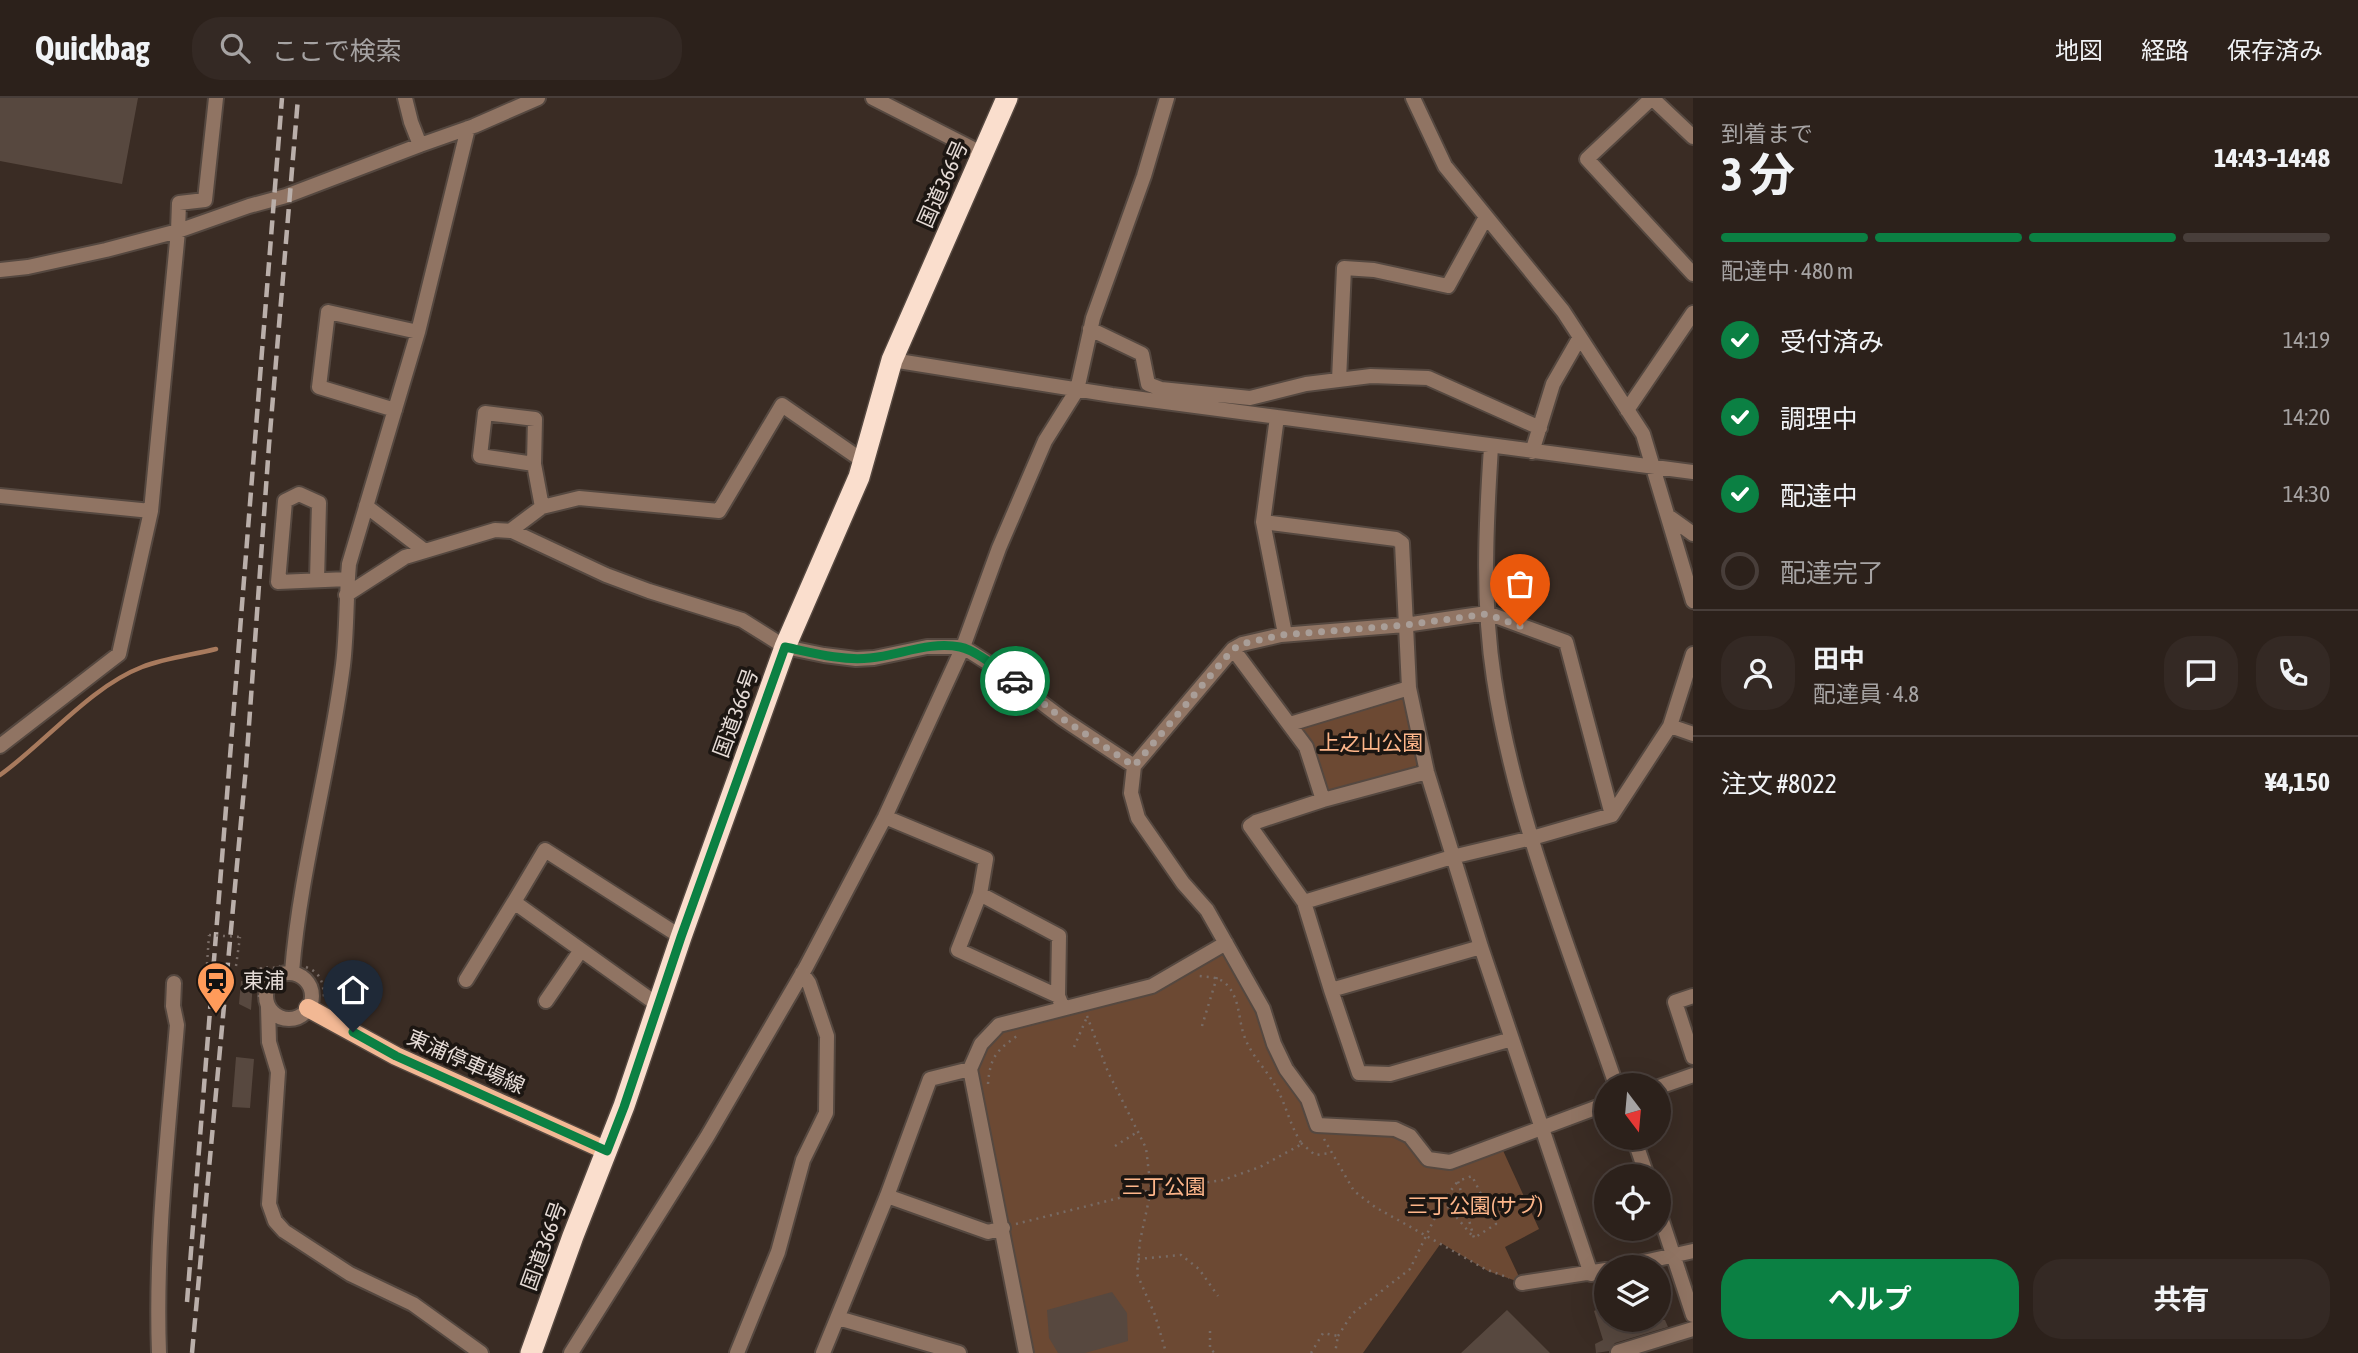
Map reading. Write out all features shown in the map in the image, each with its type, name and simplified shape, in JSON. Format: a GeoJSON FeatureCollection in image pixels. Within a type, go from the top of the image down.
{"type":"FeatureCollection","features":[{"type":"Feature","properties":{"kind":"highway","name":"国道366号"},"geometry":{"type":"LineString","coordinates":[[531,1353],[607,1151],[785,647],[859,477],[892,360],[1007,98]]}},
{"type":"Feature","properties":{"kind":"main road","name":"東浦停車場線"},"geometry":{"type":"LineString","coordinates":[[308,1008],[396,1056],[607,1151]]}},
{"type":"Feature","properties":{"kind":"street"},"geometry":{"type":"LineString","coordinates":[[0,746],[119,654],[151,511],[179,203],[205,200],[216,98]]}},
{"type":"Feature","properties":{"kind":"street"},"geometry":{"type":"LineString","coordinates":[[405,98],[420,145]]}},
{"type":"Feature","properties":{"kind":"street"},"geometry":{"type":"LineString","coordinates":[[0,270],[28,267],[106,250],[178,231],[286,196],[468,128],[538,98]]}},
{"type":"Feature","properties":{"kind":"street"},"geometry":{"type":"LineString","coordinates":[[873,98],[984,154]]}},
{"type":"Feature","properties":{"kind":"street"},"geometry":{"type":"LineString","coordinates":[[571,1353],[707,1137],[802,973],[885,817],[963,647],[999,548],[1045,441],[1077,390],[1090,329],[1144,176],[1167,98]]}},
{"type":"Feature","properties":{"kind":"street"},"geometry":{"type":"LineString","coordinates":[[1413,98],[1445,166],[1563,311],[1643,433],[1693,601]]}},
{"type":"Feature","properties":{"kind":"street"},"geometry":{"type":"LineString","coordinates":[[1693,137],[1652,98],[1587,159],[1693,274]]}},
{"type":"Feature","properties":{"kind":"street"},"geometry":{"type":"LineString","coordinates":[[293,967],[343,664],[349,564],[418,332],[468,128]]}},
{"type":"Feature","properties":{"kind":"street"},"geometry":{"type":"LineString","coordinates":[[1339,380],[1344,268],[1374,270],[1448,286],[1486,217]]}},
{"type":"Feature","properties":{"kind":"street"},"geometry":{"type":"LineString","coordinates":[[395,410],[319,387],[328,312],[418,332]]}},
{"type":"Feature","properties":{"kind":"street"},"geometry":{"type":"LineString","coordinates":[[1627,410],[1693,313]]}},
{"type":"Feature","properties":{"kind":"street"},"geometry":{"type":"LineString","coordinates":[[1090,329],[1142,354],[1148,384],[1161,389],[1250,398],[1306,384],[1371,376],[1428,378],[1540,428]]}},
{"type":"Feature","properties":{"kind":"street"},"geometry":{"type":"LineString","coordinates":[[1532,452],[1553,384],[1580,337]]}},
{"type":"Feature","properties":{"kind":"street"},"geometry":{"type":"LineString","coordinates":[[892,360],[1077,390],[1693,472]]}},
{"type":"Feature","properties":{"kind":"street"},"geometry":{"type":"LineString","coordinates":[[510,531],[542,508],[579,498],[719,511],[782,405],[863,461]]}},
{"type":"Feature","properties":{"kind":"street"},"geometry":{"type":"LineString","coordinates":[[534,464],[480,456],[485,413],[535,419],[534,464],[542,508]]}},
{"type":"Feature","properties":{"kind":"street"},"geometry":{"type":"LineString","coordinates":[[1277,417],[1263,522],[1285,634]]}},
{"type":"Feature","properties":{"kind":"street"},"geometry":{"type":"LineString","coordinates":[[1491,447],[1485,535],[1487,614],[1493,677],[1502,726],[1532,838],[1612,1073]]}},
{"type":"Feature","properties":{"kind":"street"},"geometry":{"type":"LineString","coordinates":[[317,580],[319,503],[299,494],[285,501],[278,582],[348,579]]}},
{"type":"Feature","properties":{"kind":"street"},"geometry":{"type":"LineString","coordinates":[[0,496],[151,511]]}},
{"type":"Feature","properties":{"kind":"street"},"geometry":{"type":"LineString","coordinates":[[366,506],[425,551]]}},
{"type":"Feature","properties":{"kind":"street"},"geometry":{"type":"LineString","coordinates":[[1668,516],[1693,534]]}},
{"type":"Feature","properties":{"kind":"street"},"geometry":{"type":"LineString","coordinates":[[1263,522],[1402,543],[1409,688],[1427,772],[1481,947],[1591,1274]]}},
{"type":"Feature","properties":{"kind":"street"},"geometry":{"type":"LineString","coordinates":[[346,595],[405,558],[495,530],[510,531],[606,575],[742,620],[785,647],[856,659],[927,647],[963,647],[1134,766]]}},
{"type":"Feature","properties":{"kind":"street"},"geometry":{"type":"LineString","coordinates":[[1594,1108],[1450,1162],[1428,1159],[1410,1136],[1395,1129],[1317,1125],[1308,1099],[1286,1069],[1274,1044],[1263,1009],[1207,910],[1183,883],[1138,818],[1131,793],[1134,766],[1233,649],[1242,644],[1285,634],[1405,625],[1487,614],[1566,642],[1612,815]]}},
{"type":"Feature","properties":{"kind":"street"},"geometry":{"type":"LineString","coordinates":[[1233,649],[1306,747],[1323,800]]}},
{"type":"Feature","properties":{"kind":"street"},"geometry":{"type":"LineString","coordinates":[[1304,902],[1452,857],[1612,815],[1671,726],[1693,654]]}},
{"type":"Feature","properties":{"kind":"street"},"geometry":{"type":"LineString","coordinates":[[1290,724],[1409,688]]}},
{"type":"Feature","properties":{"kind":"street"},"geometry":{"type":"LineString","coordinates":[[1671,726],[1693,734]]}},
{"type":"Feature","properties":{"kind":"street"},"geometry":{"type":"LineString","coordinates":[[1427,772],[1323,800],[1250,826],[1304,902],[1359,1073],[1391,1074],[1512,1039]]}},
{"type":"Feature","properties":{"kind":"street"},"geometry":{"type":"LineString","coordinates":[[885,817],[986,859],[980,894],[958,950],[1060,1002],[1085,1010],[1152,986],[1226,943]]}},
{"type":"Feature","properties":{"kind":"street"},"geometry":{"type":"LineString","coordinates":[[466,980],[545,850],[681,937]]}},
{"type":"Feature","properties":{"kind":"street"},"geometry":{"type":"LineString","coordinates":[[980,894],[1059,936],[1060,1002]]}},
{"type":"Feature","properties":{"kind":"street"},"geometry":{"type":"LineString","coordinates":[[514,902],[658,1005]]}},
{"type":"Feature","properties":{"kind":"street"},"geometry":{"type":"LineString","coordinates":[[1331,990],[1481,947]]}},
{"type":"Feature","properties":{"kind":"street"},"geometry":{"type":"LineString","coordinates":[[546,1001],[581,950]]}},
{"type":"Feature","properties":{"kind":"street"},"geometry":{"type":"LineString","coordinates":[[263,1008],[287,1019],[301,1016],[308,1008],[312,996],[311,988],[293,967]]}},
{"type":"Feature","properties":{"kind":"street"},"geometry":{"type":"LineString","coordinates":[[293,967],[271,980],[265,993],[263,1008],[278,1072],[269,1204],[275,1221],[284,1231],[350,1273],[414,1304],[481,1353]]}},
{"type":"Feature","properties":{"kind":"street"},"geometry":{"type":"LineString","coordinates":[[737,1353],[778,1252],[803,1160],[826,1113],[827,1036],[809,983],[802,973]]}},
{"type":"Feature","properties":{"kind":"street"},"geometry":{"type":"LineString","coordinates":[[159,1353],[157,1301],[160,1238],[177,1025],[173,1006],[174,983]]}},
{"type":"Feature","properties":{"kind":"street"},"geometry":{"type":"LineString","coordinates":[[1693,996],[1675,1002],[1693,1057]]}},
{"type":"Feature","properties":{"kind":"street"},"geometry":{"type":"LineString","coordinates":[[1026,1353],[970,1069],[981,1044],[999,1025],[1060,1002]]}},
{"type":"Feature","properties":{"kind":"street"},"geometry":{"type":"LineString","coordinates":[[823,1353],[887,1196],[930,1079],[970,1069]]}},
{"type":"Feature","properties":{"kind":"street"},"geometry":{"type":"LineString","coordinates":[[1671,1083],[1693,1075]]}},
{"type":"Feature","properties":{"kind":"street"},"geometry":{"type":"LineString","coordinates":[[887,1196],[988,1232],[1003,1228]]}},
{"type":"Feature","properties":{"kind":"street"},"geometry":{"type":"LineString","coordinates":[[1669,1241],[1693,1315]]}},
{"type":"Feature","properties":{"kind":"street"},"geometry":{"type":"LineString","coordinates":[[1671,1256],[1693,1251]]}},
{"type":"Feature","properties":{"kind":"street"},"geometry":{"type":"LineString","coordinates":[[1522,1283],[1594,1273]]}},
{"type":"Feature","properties":{"kind":"street"},"geometry":{"type":"LineString","coordinates":[[838,1318],[959,1353]]}},
{"type":"Feature","properties":{"kind":"street"},"geometry":{"type":"LineString","coordinates":[[1618,1352],[1693,1329]]}},
{"type":"Feature","properties":{"kind":"path"},"geometry":{"type":"LineString","coordinates":[[207,964],[208,935],[240,937],[236,966]]}},
{"type":"Feature","properties":{"kind":"path"},"geometry":{"type":"LineString","coordinates":[[263,1008],[261,967],[313,970],[321,977],[324,1000],[331,1020]]}},
{"type":"Feature","properties":{"kind":"path"},"geometry":{"type":"LineString","coordinates":[[1199,976],[1217,977],[1227,985],[1236,999],[1245,1038],[1276,1086],[1286,1107],[1292,1130],[1301,1143],[1315,1155],[1331,1153]]}},
{"type":"Feature","properties":{"kind":"path"},"geometry":{"type":"LineString","coordinates":[[1202,1026],[1217,977]]}},
{"type":"Feature","properties":{"kind":"path"},"geometry":{"type":"LineString","coordinates":[[1074,1020],[1085,1010]]}},
{"type":"Feature","properties":{"kind":"path"},"geometry":{"type":"LineString","coordinates":[[1074,1047],[1085,1010]]}},
{"type":"Feature","properties":{"kind":"path"},"geometry":{"type":"LineString","coordinates":[[1085,1010],[1108,1072],[1146,1148],[1151,1190],[1137,1274],[1155,1315],[1165,1349],[1163,1353]]}},
{"type":"Feature","properties":{"kind":"path"},"geometry":{"type":"LineString","coordinates":[[988,1084],[989,1071],[998,1050],[1021,1033]]}},
{"type":"Feature","properties":{"kind":"path"},"geometry":{"type":"LineString","coordinates":[[1317,1125],[1354,1191],[1375,1207],[1486,1269],[1522,1283]]}},
{"type":"Feature","properties":{"kind":"path"},"geometry":{"type":"LineString","coordinates":[[1115,1146],[1139,1131]]}},
{"type":"Feature","properties":{"kind":"path"},"geometry":{"type":"LineString","coordinates":[[1003,1228],[1151,1190],[1223,1180],[1260,1167],[1301,1143]]}},
{"type":"Feature","properties":{"kind":"path"},"geometry":{"type":"LineString","coordinates":[[1335,1353],[1338,1336],[1352,1314],[1410,1269],[1443,1201],[1458,1181],[1472,1176],[1496,1224],[1474,1238]]}},
{"type":"Feature","properties":{"kind":"path"},"geometry":{"type":"LineString","coordinates":[[1458,1181],[1474,1238]]}},
{"type":"Feature","properties":{"kind":"path"},"geometry":{"type":"LineString","coordinates":[[1443,1201],[1474,1238]]}},
{"type":"Feature","properties":{"kind":"path"},"geometry":{"type":"LineString","coordinates":[[1138,1259],[1181,1255],[1199,1269],[1218,1296]]}},
{"type":"Feature","properties":{"kind":"path"},"geometry":{"type":"LineString","coordinates":[[1210,1331],[1210,1349],[1216,1353]]}},
{"type":"Feature","properties":{"kind":"path"},"geometry":{"type":"LineString","coordinates":[[1311,1353],[1322,1333],[1338,1336]]}},
{"type":"Feature","properties":{"kind":"green space","name":"上之山公園"},"geometry":{"type":"Polygon","coordinates":[[[1400,696],[1404,700],[1417,764],[1415,768],[1330,792],[1324,789],[1314,746],[1300,730],[1305,725],[1400,696]]]}},
{"type":"Feature","properties":{"kind":"green space","name":"三丁公園"},"geometry":{"type":"Polygon","coordinates":[[[1226,943],[1317,1125],[1395,1129],[1428,1159],[1450,1162],[1500,1144],[1539,1229],[1505,1247],[1522,1283],[1488,1271],[1441,1243],[1363,1353],[1026,1353],[970,1069],[999,1025],[1152,986],[1226,943]]]}},
{"type":"Feature","properties":{"kind":"building"},"geometry":{"type":"Polygon","coordinates":[[[0,98],[138,98],[122,184],[0,161],[0,98]]]}},
{"type":"Feature","properties":{"kind":"building","name":"東浦"},"geometry":{"type":"Polygon","coordinates":[[[241,981],[253,982],[251,1010],[239,1004],[241,981]]]}},
{"type":"Feature","properties":{"kind":"building"},"geometry":{"type":"Polygon","coordinates":[[[236,1057],[254,1059],[250,1108],[232,1107],[236,1057]]]}},
{"type":"Feature","properties":{"kind":"building"},"geometry":{"type":"Polygon","coordinates":[[[1112,1292],[1127,1313],[1128,1341],[1085,1353],[1058,1353],[1049,1338],[1047,1310],[1112,1292]]]}},
{"type":"Feature","properties":{"kind":"building"},"geometry":{"type":"Polygon","coordinates":[[[1507,1310],[1550,1353],[1461,1353],[1507,1310]]]}},
{"type":"Feature","properties":{"kind":"building"},"geometry":{"type":"Polygon","coordinates":[[[1601,1332],[1651,1332],[1615,1343],[1609,1351],[1596,1353],[1595,1344],[1603,1340],[1601,1332]]]}},
{"type":"Feature","properties":{"kind":"waterway"},"geometry":{"type":"LineString","coordinates":[[0,775],[86,702],[123,676],[160,661],[216,649]]}},
{"type":"Feature","properties":{"kind":"railway"},"geometry":{"type":"LineString","coordinates":[[187,1302],[282,98]]}},
{"type":"Feature","properties":{"kind":"railway"},"geometry":{"type":"LineString","coordinates":[[192,1353],[246,767],[298,98]]}},
{"type":"Feature","properties":{"kind":"way so far"},"geometry":{"type":"LineString","coordinates":[[1015,681],[1063,719],[1134,766],[1233,649],[1242,644],[1281,635],[1405,625],[1487,614],[1520,626]]}},
{"type":"Feature","properties":{"kind":"place","name":"東浦"},"geometry":{"type":"Point","coordinates":[216,1015]}},
{"type":"Feature","properties":{"kind":"route"},"geometry":{"type":"LineString","coordinates":[[353,1032],[396,1056],[607,1151],[785,647],[856,659],[927,647],[963,647],[1015,681]]}},
{"type":"Feature","properties":{"kind":"park label","name":"三丁公園(サブ)"},"geometry":{"type":"Point","coordinates":[1475,1206]}}]}
